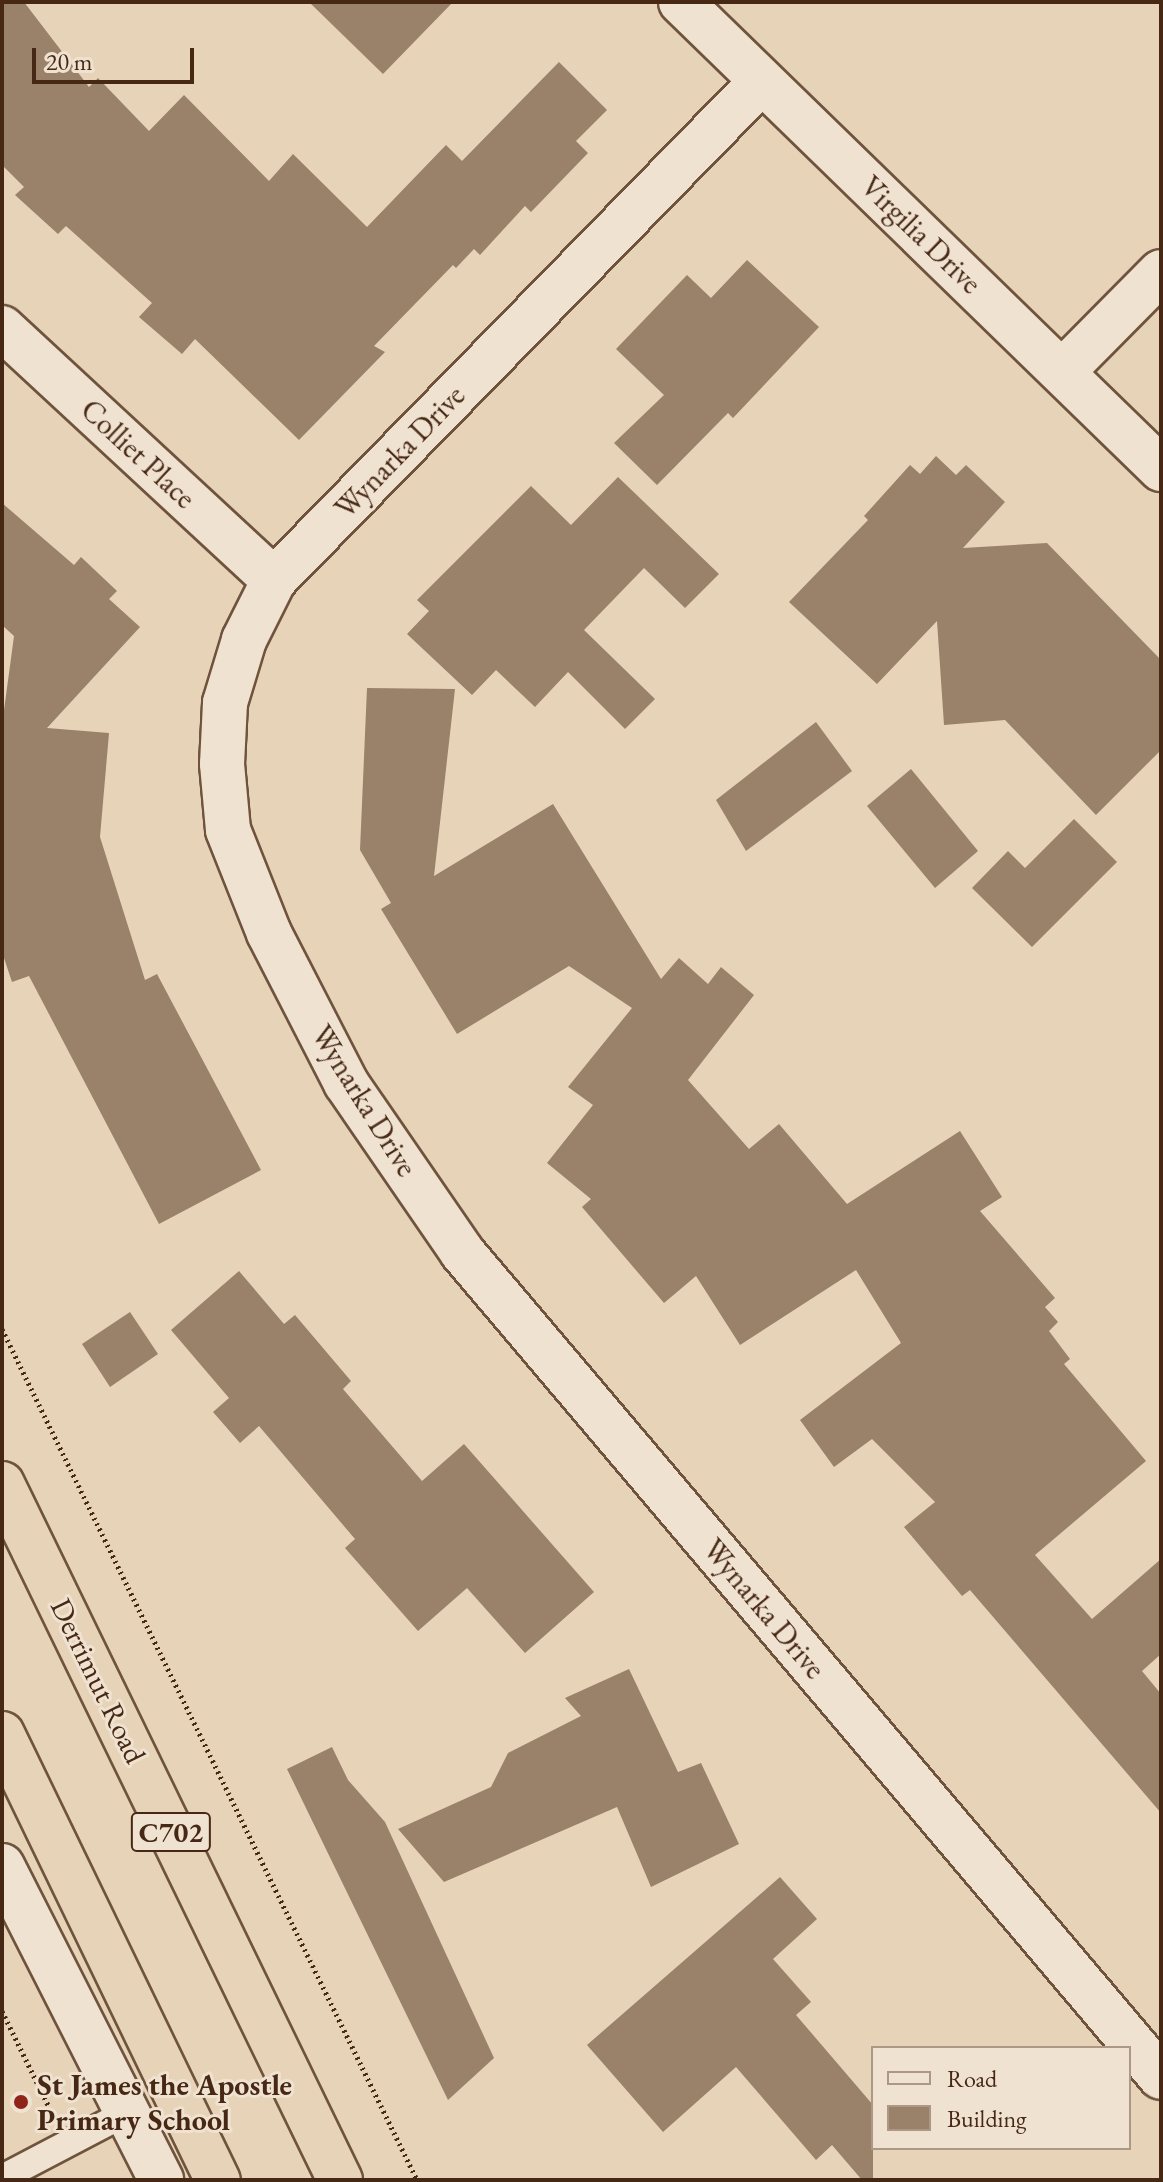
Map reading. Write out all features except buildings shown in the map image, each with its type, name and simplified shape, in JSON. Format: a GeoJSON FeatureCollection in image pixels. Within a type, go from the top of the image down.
{"type":"FeatureCollection","features":[{"type":"Feature","properties":{"kind":"highway","name":"Derrimut Road"},"geometry":{"type":"LineString","coordinates":[[2,1484],[340,2180]]}},
{"type":"Feature","properties":{"kind":"highway"},"geometry":{"type":"LineString","coordinates":[[2,1734],[218,2180]]}},
{"type":"Feature","properties":{"kind":"street","name":"Virgilia Drive"},"geometry":{"type":"LineString","coordinates":[[681,2],[1161,469]]}},
{"type":"Feature","properties":{"kind":"street","name":"Wynarka Drive"},"geometry":{"type":"LineString","coordinates":[[761,82],[274,580],[244,640],[225,703],[222,764],[228,830],[269,933],[346,1083],[462,1252],[1161,2077]]}},
{"type":"Feature","properties":{"kind":"street"},"geometry":{"type":"LineString","coordinates":[[1063,371],[1161,272]]}},
{"type":"Feature","properties":{"kind":"street","name":"Colliet Place"},"geometry":{"type":"LineString","coordinates":[[2,328],[274,580]]}},
{"type":"Feature","properties":{"kind":"street"},"geometry":{"type":"LineString","coordinates":[[2,1866],[161,2180]]}},
{"type":"Feature","properties":{"kind":"lane"},"geometry":{"type":"LineString","coordinates":[[2,2178],[126,2113]]}},
{"type":"Feature","properties":{"kind":"path"},"geometry":{"type":"LineString","coordinates":[[2,1329],[417,2180]]}},
{"type":"Feature","properties":{"kind":"path"},"geometry":{"type":"LineString","coordinates":[[2,2011],[67,2144]]}},
{"type":"Feature","properties":{"kind":"place","name":"St James the Apostle Primary School"},"geometry":{"type":"Point","coordinates":[21,2102]}}]}
